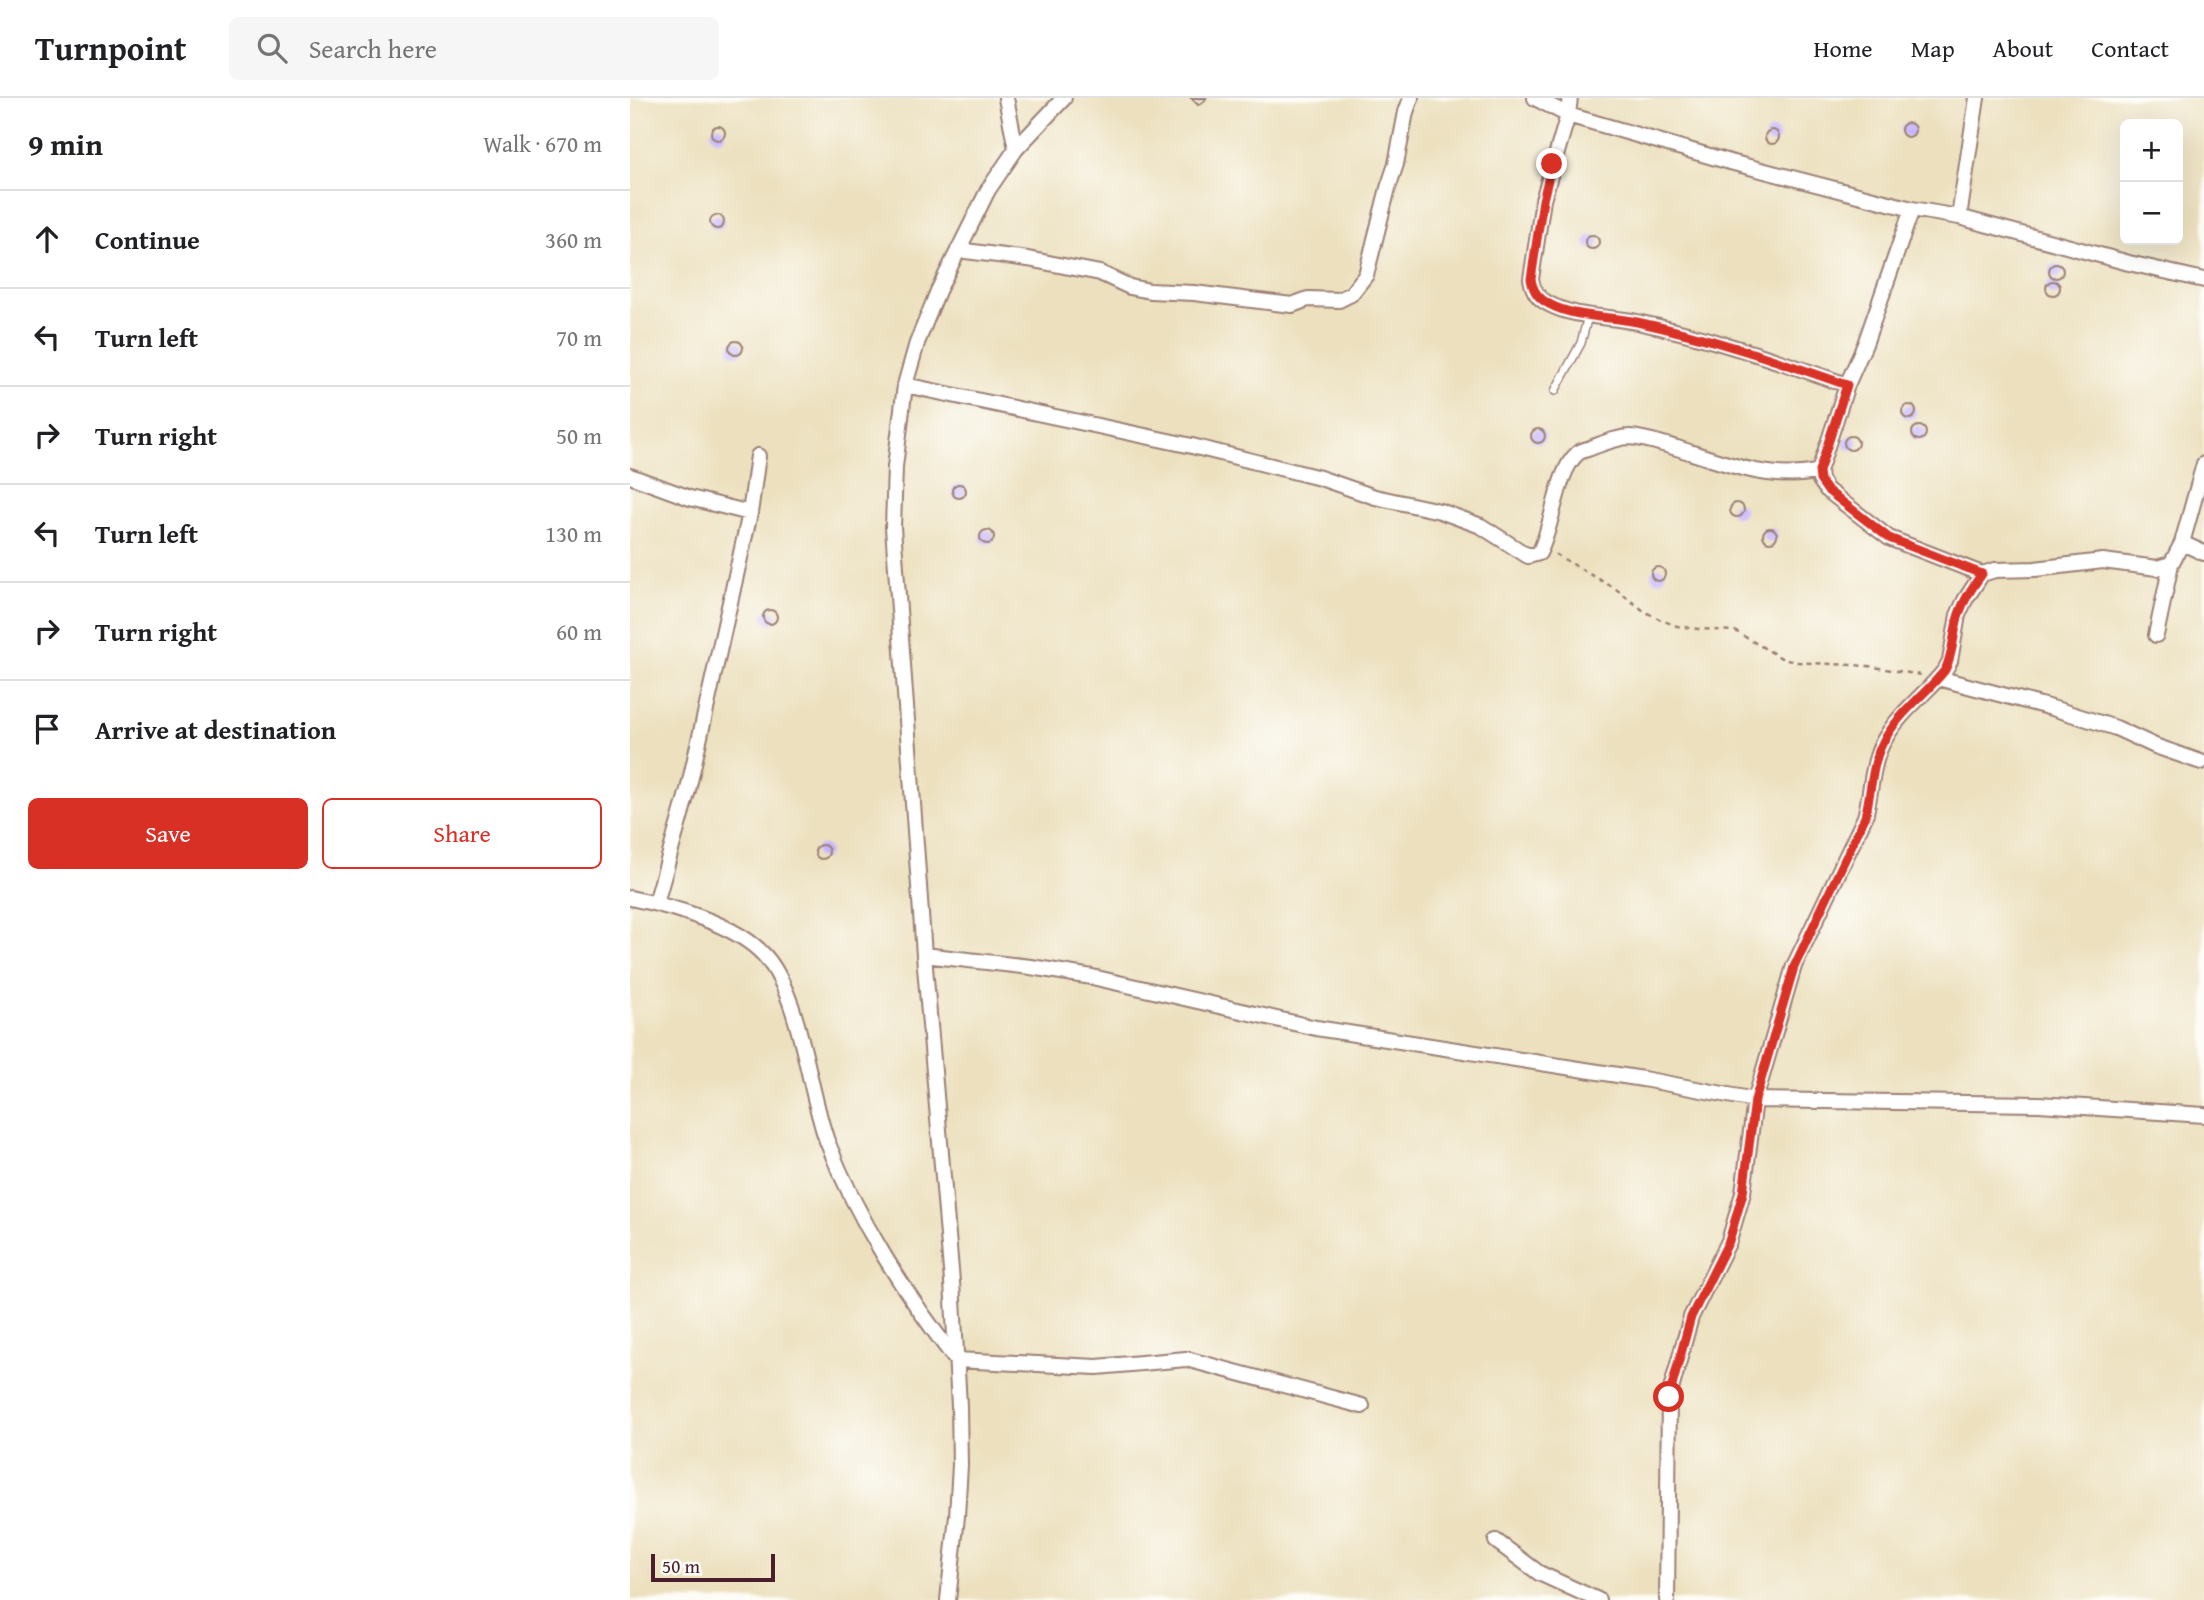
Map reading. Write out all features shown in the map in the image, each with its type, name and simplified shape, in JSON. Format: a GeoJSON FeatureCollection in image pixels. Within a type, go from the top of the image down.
{"type":"FeatureCollection","features":[{"type":"Feature","properties":{"kind":"street"},"geometry":{"type":"LineString","coordinates":[[1006,98],[1016,149]]}},
{"type":"Feature","properties":{"kind":"street"},"geometry":{"type":"LineString","coordinates":[[948,1600],[960,1465],[956,1360],[893,527],[895,467],[905,385],[917,343],[958,250],[988,190],[1016,149],[1065,98]]}},
{"type":"Feature","properties":{"kind":"street"},"geometry":{"type":"LineString","coordinates":[[958,250],[1028,259],[1100,273],[1130,287],[1150,291],[1194,293],[1292,305],[1308,299],[1339,300],[1351,294],[1366,275],[1411,98]]}},
{"type":"Feature","properties":{"kind":"street"},"geometry":{"type":"LineString","coordinates":[[1535,98],[1568,115],[1730,162],[2204,280]]}},
{"type":"Feature","properties":{"kind":"street"},"geometry":{"type":"LineString","coordinates":[[1570,98],[1568,115],[1543,200],[1531,279],[1533,291],[1549,305],[1699,338],[1847,385]]}},
{"type":"Feature","properties":{"kind":"street"},"geometry":{"type":"LineString","coordinates":[[1959,217],[1977,98]]}},
{"type":"Feature","properties":{"kind":"street"},"geometry":{"type":"LineString","coordinates":[[1912,209],[1865,344],[1847,385],[1819,471],[1820,480],[1827,490],[1889,538],[1982,574],[1995,570],[2035,569],[2103,561],[2157,568],[2171,564]]}},
{"type":"Feature","properties":{"kind":"street"},"geometry":{"type":"LineString","coordinates":[[905,385],[1192,446],[1320,478],[1375,497],[1440,511],[1481,526],[1528,556],[1539,553],[1543,547],[1550,517],[1567,470],[1578,453],[1606,442],[1627,437],[1653,441],[1789,476],[1819,471]]}},
{"type":"Feature","properties":{"kind":"street"},"geometry":{"type":"LineString","coordinates":[[656,903],[688,790],[750,513],[758,456]]}},
{"type":"Feature","properties":{"kind":"street"},"geometry":{"type":"LineString","coordinates":[[2156,635],[2171,564],[2182,543],[2204,464]]}},
{"type":"Feature","properties":{"kind":"street"},"geometry":{"type":"LineString","coordinates":[[630,476],[691,498],[750,513]]}},
{"type":"Feature","properties":{"kind":"street"},"geometry":{"type":"LineString","coordinates":[[2182,543],[2204,553]]}},
{"type":"Feature","properties":{"kind":"street"},"geometry":{"type":"LineString","coordinates":[[1667,1600],[1669,1397],[1691,1317],[1729,1241],[1743,1193],[1755,1100],[1794,967],[1865,817],[1875,760],[1886,736],[1950,661],[1958,615],[1982,574]]}},
{"type":"Feature","properties":{"kind":"street"},"geometry":{"type":"LineString","coordinates":[[1938,678],[2103,724],[2201,762]]}},
{"type":"Feature","properties":{"kind":"street"},"geometry":{"type":"LineString","coordinates":[[630,898],[656,903],[713,922],[765,955],[781,981],[794,1015],[826,1138],[847,1191],[872,1239],[956,1360]]}},
{"type":"Feature","properties":{"kind":"street"},"geometry":{"type":"LineString","coordinates":[[924,955],[1092,977],[1316,1028],[1643,1079],[1755,1100],[2039,1104],[2204,1115]]}},
{"type":"Feature","properties":{"kind":"street"},"geometry":{"type":"LineString","coordinates":[[956,1360],[1097,1367],[1186,1359],[1362,1406]]}},
{"type":"Feature","properties":{"kind":"street"},"geometry":{"type":"LineString","coordinates":[[1496,1541],[1539,1573],[1598,1600]]}},
{"type":"Feature","properties":{"kind":"lane"},"geometry":{"type":"LineString","coordinates":[[1555,391],[1581,343],[1588,315]]}},
{"type":"Feature","properties":{"kind":"path"},"geometry":{"type":"LineString","coordinates":[[1543,547],[1616,589],[1644,611],[1677,626],[1734,631],[1783,659],[1795,662],[1868,666],[1938,678]]}},
{"type":"Feature","properties":{"kind":"building"},"geometry":{"type":"Polygon","coordinates":[[[1191,98],[1206,98],[1198,105],[1191,98]]]}},
{"type":"Feature","properties":{"kind":"building"},"geometry":{"type":"Polygon","coordinates":[[[1908,123],[1913,125],[1913,135],[1908,137],[1903,135],[1901,130],[1903,125],[1908,123]]]}},
{"type":"Feature","properties":{"kind":"building"},"geometry":{"type":"Polygon","coordinates":[[[718,126],[723,128],[723,138],[718,140],[713,138],[711,133],[713,128],[718,126]]]}},
{"type":"Feature","properties":{"kind":"building"},"geometry":{"type":"Polygon","coordinates":[[[1772,130],[1777,132],[1777,142],[1772,144],[1767,142],[1765,137],[1767,132],[1772,130]]]}},
{"type":"Feature","properties":{"kind":"building"},"geometry":{"type":"Polygon","coordinates":[[[717,215],[722,217],[722,227],[717,229],[712,227],[710,222],[712,217],[717,215]]]}},
{"type":"Feature","properties":{"kind":"building"},"geometry":{"type":"Polygon","coordinates":[[[1592,235],[1597,237],[1597,247],[1592,249],[1587,247],[1585,242],[1587,237],[1592,235]]]}},
{"type":"Feature","properties":{"kind":"building"},"geometry":{"type":"Polygon","coordinates":[[[2056,264],[2061,266],[2061,276],[2056,278],[2051,276],[2049,271],[2051,266],[2056,264]]]}},
{"type":"Feature","properties":{"kind":"building"},"geometry":{"type":"Polygon","coordinates":[[[2053,281],[2058,283],[2058,293],[2053,295],[2048,293],[2046,288],[2048,283],[2053,281]]]}},
{"type":"Feature","properties":{"kind":"building"},"geometry":{"type":"Polygon","coordinates":[[[736,341],[741,343],[741,353],[736,355],[731,353],[729,348],[731,343],[736,341]]]}},
{"type":"Feature","properties":{"kind":"building"},"geometry":{"type":"Polygon","coordinates":[[[1909,405],[1914,407],[1914,417],[1909,419],[1904,417],[1902,412],[1904,407],[1909,405]]]}},
{"type":"Feature","properties":{"kind":"building"},"geometry":{"type":"Polygon","coordinates":[[[1919,426],[1924,428],[1924,438],[1919,440],[1914,438],[1912,433],[1914,428],[1919,426]]]}},
{"type":"Feature","properties":{"kind":"building"},"geometry":{"type":"Polygon","coordinates":[[[1538,429],[1543,431],[1543,441],[1538,443],[1533,441],[1531,436],[1533,431],[1538,429]]]}},
{"type":"Feature","properties":{"kind":"building"},"geometry":{"type":"Polygon","coordinates":[[[1851,436],[1856,438],[1856,448],[1851,450],[1846,448],[1844,443],[1846,438],[1851,436]]]}},
{"type":"Feature","properties":{"kind":"building"},"geometry":{"type":"Polygon","coordinates":[[[959,484],[964,486],[964,496],[959,498],[954,496],[952,491],[954,486],[959,484]]]}},
{"type":"Feature","properties":{"kind":"building"},"geometry":{"type":"Polygon","coordinates":[[[1737,503],[1742,505],[1742,515],[1737,517],[1732,515],[1730,510],[1732,505],[1737,503]]]}},
{"type":"Feature","properties":{"kind":"building"},"geometry":{"type":"Polygon","coordinates":[[[1770,528],[1775,530],[1775,540],[1770,542],[1765,540],[1763,535],[1765,530],[1770,528]]]}},
{"type":"Feature","properties":{"kind":"building"},"geometry":{"type":"Polygon","coordinates":[[[987,530],[992,532],[992,542],[987,544],[982,542],[980,537],[982,532],[987,530]]]}},
{"type":"Feature","properties":{"kind":"building"},"geometry":{"type":"Polygon","coordinates":[[[1658,567],[1663,569],[1663,579],[1658,581],[1653,579],[1651,574],[1653,569],[1658,567]]]}},
{"type":"Feature","properties":{"kind":"building"},"geometry":{"type":"Polygon","coordinates":[[[770,610],[775,612],[775,622],[770,624],[765,622],[763,617],[765,612],[770,610]]]}},
{"type":"Feature","properties":{"kind":"building"},"geometry":{"type":"Polygon","coordinates":[[[822,845],[827,847],[827,857],[822,859],[817,857],[815,852],[817,847],[822,845]]]}},
{"type":"Feature","properties":{"kind":"route"},"geometry":{"type":"LineString","coordinates":[[1552,164],[1543,200],[1531,279],[1533,291],[1540,298],[1549,305],[1570,311],[1636,322],[1699,338],[1847,385],[1819,471],[1820,480],[1827,490],[1889,538],[1982,574],[1958,615],[1950,661],[1945,670],[1886,736],[1875,760],[1865,817],[1794,967],[1755,1100],[1743,1193],[1729,1241],[1691,1317],[1669,1397]]}}]}
